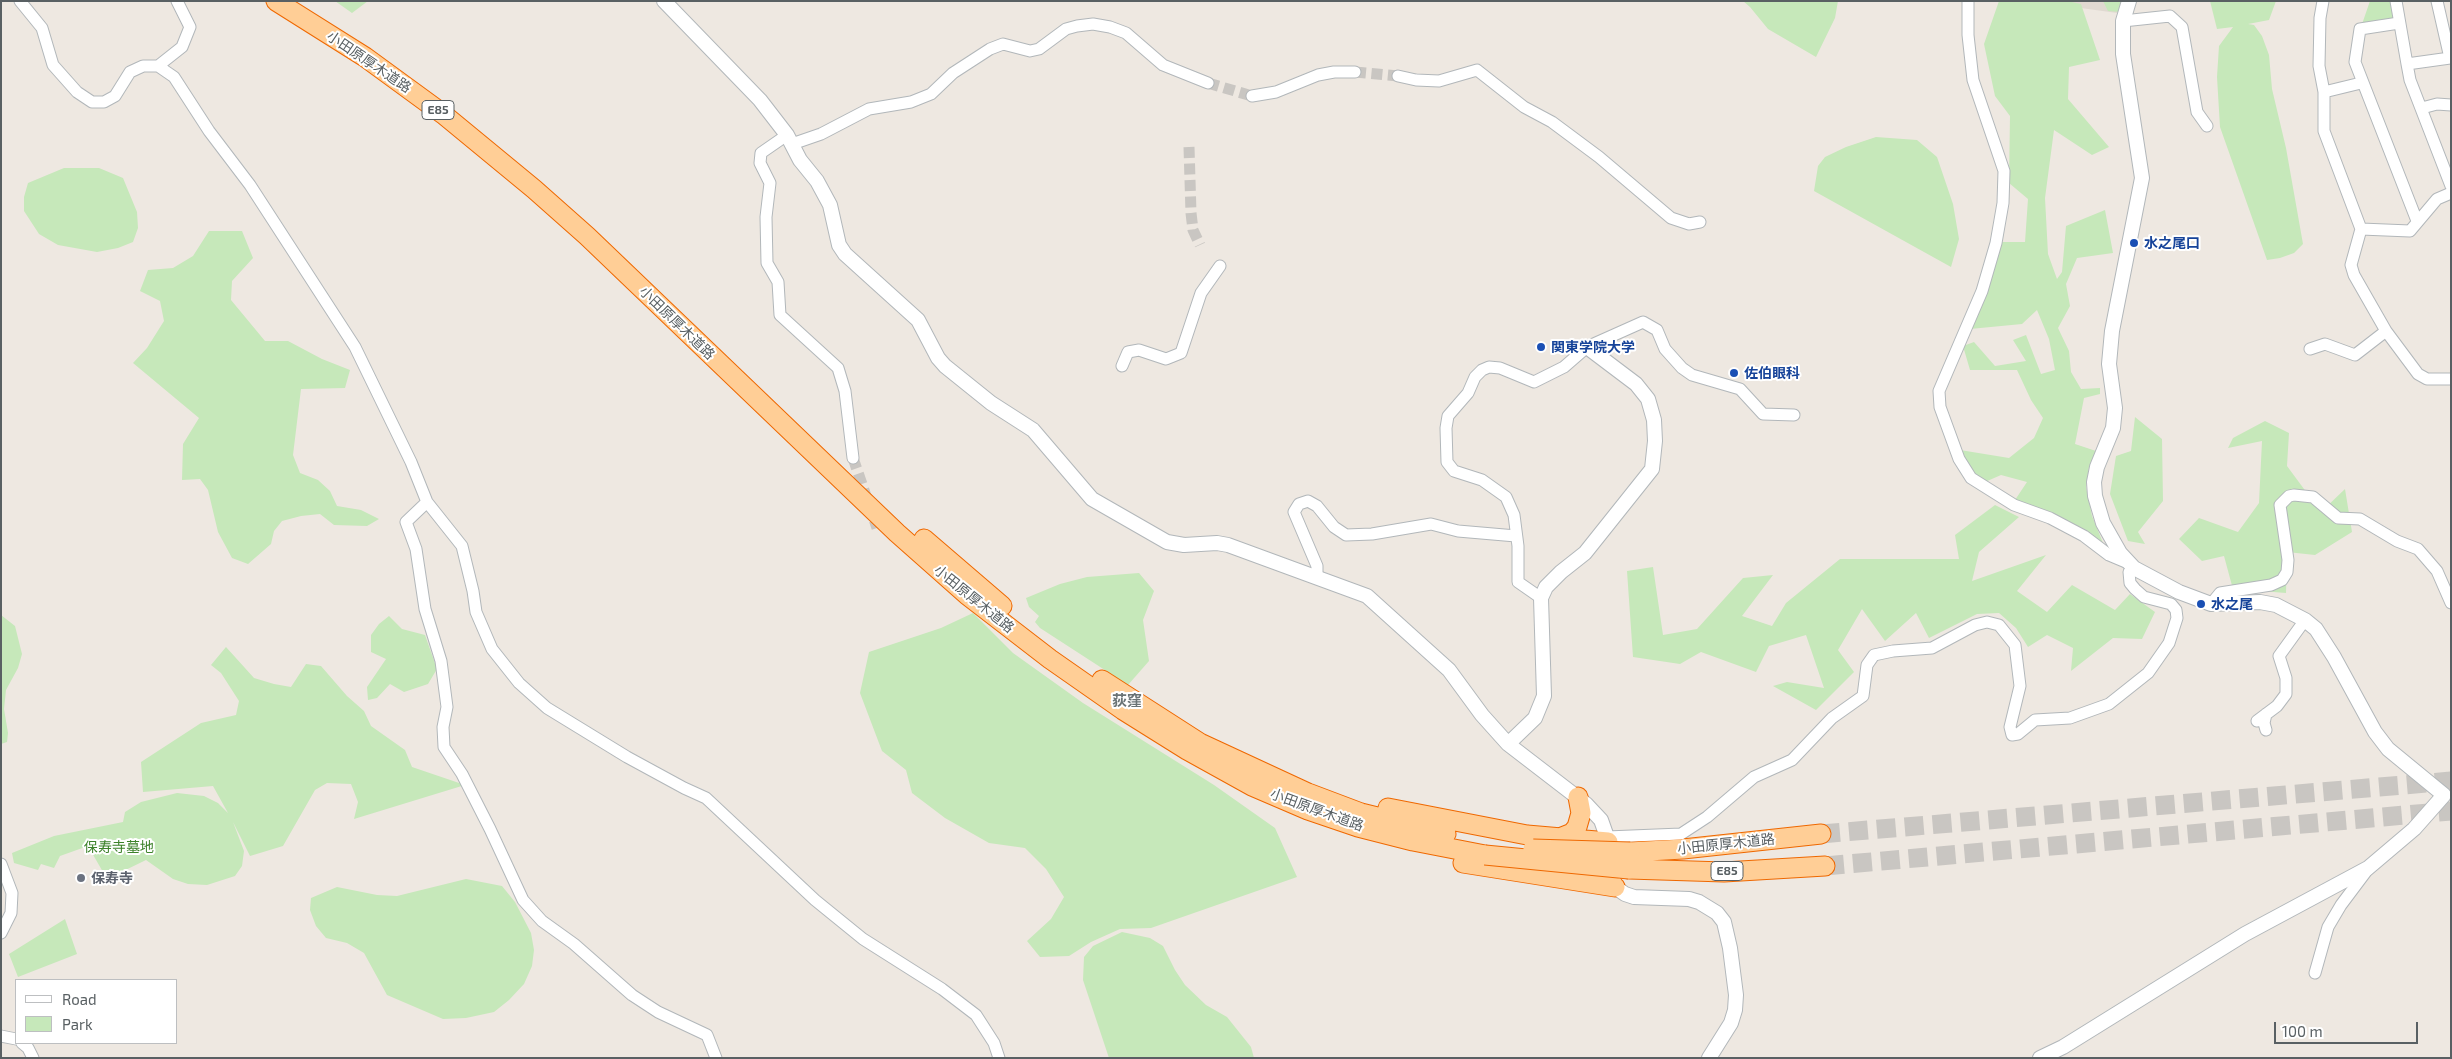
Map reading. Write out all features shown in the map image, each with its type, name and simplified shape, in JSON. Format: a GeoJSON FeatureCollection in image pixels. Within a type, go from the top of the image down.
{"type":"FeatureCollection","features":[{"type":"Feature","properties":{"kind":"highway","name":"小田原厚木道路"},"geometry":{"type":"LineString","coordinates":[[276,1],[365,57],[443,114],[534,189],[591,232]]}},
{"type":"Feature","properties":{"kind":"highway","name":"小田原厚木道路"},"geometry":{"type":"LineString","coordinates":[[298,1],[372,47],[450,105],[544,182],[591,232],[783,416],[897,533],[960,588],[1050,659],[1123,710],[1187,750],[1236,777],[1308,810],[1358,827],[1413,841],[1630,861],[1724,872],[1825,866]]}},
{"type":"Feature","properties":{"kind":"highway","name":"小田原厚木道路"},"geometry":{"type":"LineString","coordinates":[[783,416],[1033,631],[1091,674],[1200,742],[1308,794],[1361,813],[1486,849]]}},
{"type":"Feature","properties":{"kind":"highway"},"geometry":{"type":"LineString","coordinates":[[1200,742],[1268,769],[1372,804],[1472,826],[1558,839],[1608,839]]}},
{"type":"Feature","properties":{"kind":"highway"},"geometry":{"type":"LineString","coordinates":[[1558,839],[1572,833],[1578,827],[1580,813],[1578,798]]}},
{"type":"Feature","properties":{"kind":"highway"},"geometry":{"type":"LineString","coordinates":[[1358,827],[1401,846],[1460,863],[1615,887]]}},
{"type":"Feature","properties":{"kind":"highway","name":"小田原厚木道路"},"geometry":{"type":"LineString","coordinates":[[1630,861],[1683,849],[1821,834]]}},
{"type":"Feature","properties":{"kind":"street"},"geometry":{"type":"LineString","coordinates":[[20,1],[42,28],[53,65],[78,92],[92,102],[104,102],[115,96],[130,72],[143,66],[158,66],[174,77],[209,131],[250,185],[355,347],[411,462],[427,502],[462,546],[476,612],[492,649],[519,683],[547,708],[627,758],[706,798],[808,893],[863,939],[942,989],[976,1015],[994,1043],[1000,1058]]}},
{"type":"Feature","properties":{"kind":"street"},"geometry":{"type":"LineString","coordinates":[[158,66],[182,47],[190,27],[177,1]]}},
{"type":"Feature","properties":{"kind":"street"},"geometry":{"type":"LineString","coordinates":[[664,1],[760,100],[789,139],[800,160],[817,181],[830,205],[839,244],[845,254],[918,320],[935,353],[945,366],[991,403],[1033,430],[1092,499],[1167,542],[1184,545],[1216,543],[1228,545],[1360,592],[1374,601],[1448,670],[1482,715],[1508,744],[1578,798],[1601,820],[1608,839],[1610,868],[1615,887],[1634,897],[1689,899],[1698,902],[1721,917],[1730,948],[1736,1003],[1731,1023],[1718,1052],[1710,1058]]}},
{"type":"Feature","properties":{"kind":"street"},"geometry":{"type":"LineString","coordinates":[[1968,1],[1968,35],[1973,80],[2004,171],[2003,203],[1996,243],[1982,291],[1939,391],[1940,407],[1959,459],[1971,478],[2014,505],[2050,518],[2084,536],[2109,555],[2178,592],[2211,604],[2260,602],[2276,604],[2305,620],[2316,629],[2375,732],[2388,749],[2448,798],[2368,868],[2245,934],[2063,1047],[2040,1058]]}},
{"type":"Feature","properties":{"kind":"street"},"geometry":{"type":"LineString","coordinates":[[2129,1],[2123,21],[2123,54],[2142,178],[2112,331],[2109,364],[2115,408],[2114,428],[2097,467],[2094,482],[2095,496],[2103,523],[2120,552],[2132,566]]}},
{"type":"Feature","properties":{"kind":"street"},"geometry":{"type":"LineString","coordinates":[[2323,1],[2320,18],[2319,66],[2324,92],[2324,131],[2361,229],[2351,265],[2354,275],[2386,331],[2418,374],[2427,379],[2451,379]]}},
{"type":"Feature","properties":{"kind":"street"},"geometry":{"type":"LineString","coordinates":[[2396,1],[2410,80],[2451,186]]}},
{"type":"Feature","properties":{"kind":"street"},"geometry":{"type":"LineString","coordinates":[[2407,64],[2450,58],[2437,1]]}},
{"type":"Feature","properties":{"kind":"street"},"geometry":{"type":"LineString","coordinates":[[2123,21],[2170,16],[2182,27],[2197,112],[2207,126]]}},
{"type":"Feature","properties":{"kind":"street"},"geometry":{"type":"LineString","coordinates":[[2399,23],[2360,29],[2355,62],[2361,83],[2417,221]]}},
{"type":"Feature","properties":{"kind":"street"},"geometry":{"type":"LineString","coordinates":[[853,458],[845,391],[838,368],[780,315],[778,282],[767,262],[766,217],[770,184],[760,163],[760,154],[789,139],[821,134],[869,109],[911,102],[931,94],[953,73],[1003,44],[1030,51],[1039,49],[1066,29],[1077,26],[1101,25],[1126,33],[1163,65],[1208,83]]}},
{"type":"Feature","properties":{"kind":"street"},"geometry":{"type":"LineString","coordinates":[[1398,76],[1416,80],[1438,81],[1477,70],[1524,107],[1552,122],[1599,156],[1671,218],[1689,224],[1700,222]]}},
{"type":"Feature","properties":{"kind":"street"},"geometry":{"type":"LineString","coordinates":[[1252,96],[1276,92],[1318,75],[1334,72],[1355,72]]}},
{"type":"Feature","properties":{"kind":"street"},"geometry":{"type":"LineString","coordinates":[[2324,92],[2361,83]]}},
{"type":"Feature","properties":{"kind":"street"},"geometry":{"type":"LineString","coordinates":[[2422,108],[2437,104],[2451,104]]}},
{"type":"Feature","properties":{"kind":"street"},"geometry":{"type":"LineString","coordinates":[[2361,229],[2410,232],[2417,221],[2437,200],[2451,193]]}},
{"type":"Feature","properties":{"kind":"street"},"geometry":{"type":"LineString","coordinates":[[1122,366],[1128,352],[1139,350],[1166,359],[1181,353],[1201,293],[1220,266]]}},
{"type":"Feature","properties":{"kind":"street"},"geometry":{"type":"LineString","coordinates":[[1541,598],[1518,582],[1514,515],[1506,497],[1482,480],[1454,471],[1449,466],[1446,446],[1448,416],[1468,393],[1478,374],[1486,368],[1500,368],[1534,382],[1560,370],[1587,347],[1643,322],[1657,330],[1665,349],[1682,368],[1692,375],[1740,389],[1763,414],[1794,415]]}},
{"type":"Feature","properties":{"kind":"street"},"geometry":{"type":"LineString","coordinates":[[2310,350],[2320,344],[2325,344],[2354,355],[2386,331]]}},
{"type":"Feature","properties":{"kind":"street"},"geometry":{"type":"LineString","coordinates":[[1508,744],[1535,718],[1544,696],[1541,598],[1546,588],[1561,572],[1585,553],[1652,469],[1654,427],[1648,399],[1636,384],[1587,347]]}},
{"type":"Feature","properties":{"kind":"street"},"geometry":{"type":"LineString","coordinates":[[2211,604],[2220,593],[2271,585],[2282,580],[2288,572],[2288,560],[2280,505],[2285,499],[2294,495],[2312,497],[2338,518],[2360,519],[2397,541],[2418,549],[2437,571],[2451,603]]}},
{"type":"Feature","properties":{"kind":"street"},"geometry":{"type":"LineString","coordinates":[[1317,577],[1317,566],[1294,512],[1299,504],[1308,501],[1317,506],[1334,527],[1346,536],[1372,534],[1431,524],[1458,531],[1516,536]]}},
{"type":"Feature","properties":{"kind":"street"},"geometry":{"type":"LineString","coordinates":[[427,502],[406,522],[416,550],[425,609],[441,661],[447,707],[443,727],[444,747],[462,774],[523,900],[542,921],[574,944],[632,995],[658,1012],[707,1036],[716,1058]]}},
{"type":"Feature","properties":{"kind":"street"},"geometry":{"type":"LineString","coordinates":[[1608,839],[1681,834],[1707,817],[1754,778],[1792,760],[1826,724],[1863,696],[1867,665],[1874,655],[1893,651],[1932,648],[1975,625],[1988,622],[1999,625],[2015,644],[2020,686],[2010,727],[2012,735],[2018,734],[2035,720],[2070,718],[2110,704],[2148,673],[2169,643],[2177,618],[2176,610],[2171,604],[2144,597],[2135,589],[2130,582],[2129,572],[2132,566]]}},
{"type":"Feature","properties":{"kind":"street"},"geometry":{"type":"LineString","coordinates":[[2266,730],[2261,717],[2277,706],[2286,694],[2286,678],[2278,656],[2305,620]]}},
{"type":"Feature","properties":{"kind":"street"},"geometry":{"type":"LineString","coordinates":[[1,864],[12,893],[11,913],[1,933]]}},
{"type":"Feature","properties":{"kind":"street"},"geometry":{"type":"LineString","coordinates":[[2315,973],[2328,927],[2341,905],[2368,868]]}},
{"type":"Feature","properties":{"kind":"street"},"geometry":{"type":"LineString","coordinates":[[1,1036],[15,1039]]}},
{"type":"Feature","properties":{"kind":"street"},"geometry":{"type":"LineString","coordinates":[[23,1044],[28,1048],[33,1058]]}},
{"type":"Feature","properties":{"kind":"shaded area"},"geometry":{"type":"Polygon","coordinates":[[[2049,1],[2121,1],[2117,13],[2052,4],[2049,1]]]}},
{"type":"Feature","properties":{"kind":"green space"},"geometry":{"type":"Polygon","coordinates":[[[335,1],[368,1],[352,13],[335,1]]]}},
{"type":"Feature","properties":{"kind":"green space"},"geometry":{"type":"Polygon","coordinates":[[[1743,1],[1838,1],[1835,18],[1816,57],[1768,29],[1743,1]]]}},
{"type":"Feature","properties":{"kind":"green space"},"geometry":{"type":"Polygon","coordinates":[[[1999,1],[2067,1],[2081,4],[2100,60],[2069,67],[2068,99],[2109,147],[2092,155],[2054,130],[2045,198],[2048,254],[2057,279],[2062,272],[2066,226],[2105,210],[2113,253],[2077,258],[2066,284],[2070,306],[2058,328],[2069,351],[2071,372],[2081,389],[2100,388],[2100,394],[2084,398],[2075,444],[2096,451],[2089,467],[2086,487],[2092,516],[2103,543],[2085,530],[2051,512],[2015,500],[2027,482],[2001,475],[1985,482],[1972,473],[1960,450],[2009,458],[2034,438],[2043,418],[2031,400],[2017,370],[1970,370],[1963,346],[1974,342],[1995,366],[2026,361],[2013,340],[2026,335],[2041,374],[2055,370],[2049,339],[2037,310],[2022,324],[1970,329],[1986,296],[2002,242],[2025,242],[2028,199],[2009,183],[2010,116],[1995,96],[1984,44],[1999,1]]]}},
{"type":"Feature","properties":{"kind":"green space"},"geometry":{"type":"Polygon","coordinates":[[[2103,1],[2123,1],[2120,12],[2108,11],[2103,1]]]}},
{"type":"Feature","properties":{"kind":"green space"},"geometry":{"type":"Polygon","coordinates":[[[2210,1],[2276,1],[2269,20],[2248,24],[2254,25],[2262,36],[2269,55],[2272,89],[2286,148],[2303,244],[2294,253],[2280,258],[2267,260],[2220,127],[2217,77],[2219,46],[2233,27],[2217,29],[2210,1]]]}},
{"type":"Feature","properties":{"kind":"green space"},"geometry":{"type":"Polygon","coordinates":[[[2370,1],[2394,1],[2397,21],[2361,27],[2370,1]]]}},
{"type":"Feature","properties":{"kind":"green space"},"geometry":{"type":"Polygon","coordinates":[[[1876,137],[1917,140],[1937,157],[1953,204],[1959,239],[1951,267],[1814,191],[1818,166],[1825,157],[1846,147],[1876,137]]]}},
{"type":"Feature","properties":{"kind":"green space"},"geometry":{"type":"Polygon","coordinates":[[[64,168],[99,168],[123,178],[137,212],[138,228],[133,242],[118,248],[97,252],[58,245],[39,234],[24,211],[24,197],[28,183],[64,168]]]}},
{"type":"Feature","properties":{"kind":"green space"},"geometry":{"type":"Polygon","coordinates":[[[209,231],[242,231],[253,258],[232,281],[231,300],[265,341],[288,341],[322,359],[350,370],[345,388],[301,389],[293,455],[300,473],[318,480],[330,491],[337,506],[361,510],[379,519],[367,526],[334,525],[320,514],[282,521],[274,531],[271,544],[248,564],[232,558],[218,532],[208,490],[200,479],[182,480],[183,444],[199,418],[133,363],[147,348],[164,321],[160,301],[140,291],[148,270],[173,268],[193,256],[209,231]]]}},
{"type":"Feature","properties":{"kind":"green space"},"geometry":{"type":"Polygon","coordinates":[[[2135,417],[2162,439],[2163,501],[2138,532],[2145,544],[2128,541],[2110,494],[2116,456],[2131,451],[2135,417]]]}},
{"type":"Feature","properties":{"kind":"green space"},"geometry":{"type":"Polygon","coordinates":[[[2265,421],[2289,433],[2287,466],[2321,512],[2345,489],[2352,532],[2315,555],[2287,552],[2286,593],[2261,591],[2234,593],[2224,556],[2202,561],[2179,539],[2199,518],[2238,532],[2259,503],[2262,441],[2228,448],[2233,438],[2265,421]]]}},
{"type":"Feature","properties":{"kind":"green space"},"geometry":{"type":"Polygon","coordinates":[[[1995,505],[2019,517],[1979,552],[1972,581],[2046,555],[2017,591],[2047,612],[2072,585],[2115,610],[2130,594],[2155,612],[2142,639],[2113,638],[2071,671],[2073,648],[2047,635],[2028,647],[2016,628],[1999,613],[1977,614],[1929,638],[1916,613],[1885,641],[1862,609],[1838,650],[1854,672],[1816,710],[1773,686],[1787,682],[1824,688],[1806,635],[1769,646],[1756,672],[1701,652],[1680,664],[1633,657],[1627,571],[1653,567],[1663,635],[1697,629],[1743,578],[1773,575],[1742,616],[1772,626],[1786,603],[1840,559],[1959,559],[1955,535],[1995,505]]]}},
{"type":"Feature","properties":{"kind":"green space"},"geometry":{"type":"Polygon","coordinates":[[[1139,573],[1154,591],[1143,620],[1149,661],[1128,685],[1040,628],[1035,622],[1039,616],[1029,607],[1026,598],[1060,584],[1087,577],[1139,573]]]}},
{"type":"Feature","properties":{"kind":"green space"},"geometry":{"type":"Polygon","coordinates":[[[973,613],[1013,653],[1083,703],[1214,785],[1275,828],[1297,877],[1151,928],[1120,929],[1091,942],[1069,956],[1040,957],[1027,941],[1051,919],[1064,897],[1046,869],[1025,848],[989,843],[945,818],[912,793],[906,770],[882,751],[860,693],[869,652],[941,628],[973,613]]]}},
{"type":"Feature","properties":{"kind":"green space"},"geometry":{"type":"Polygon","coordinates":[[[1,615],[15,626],[22,654],[18,668],[6,690],[4,709],[8,733],[7,742],[1,744],[1,615]]]}},
{"type":"Feature","properties":{"kind":"green space"},"geometry":{"type":"Polygon","coordinates":[[[389,616],[402,629],[425,635],[437,669],[428,684],[404,692],[390,684],[377,698],[368,700],[367,687],[386,659],[371,652],[371,635],[379,624],[389,616]]]}},
{"type":"Feature","properties":{"kind":"green space","name":"保寿寺墓地"},"geometry":{"type":"Polygon","coordinates":[[[226,647],[254,678],[274,684],[291,687],[306,664],[321,666],[347,696],[364,711],[371,726],[405,750],[412,767],[465,785],[354,819],[358,802],[351,784],[327,783],[315,790],[283,846],[250,856],[233,822],[244,851],[242,866],[235,876],[207,885],[188,884],[173,879],[146,860],[107,879],[88,846],[60,856],[54,868],[41,864],[38,870],[14,863],[12,853],[54,836],[123,822],[125,812],[141,802],[177,793],[204,796],[218,803],[228,813],[213,786],[143,792],[141,762],[201,723],[236,715],[239,701],[221,673],[211,665],[226,647]]]}},
{"type":"Feature","properties":{"kind":"green space"},"geometry":{"type":"Polygon","coordinates":[[[466,879],[502,886],[515,902],[531,933],[534,950],[532,966],[524,984],[509,1000],[494,1012],[466,1018],[443,1019],[387,995],[364,953],[347,943],[326,938],[316,926],[310,910],[311,898],[337,887],[377,895],[397,896],[466,879]]]}},
{"type":"Feature","properties":{"kind":"green space"},"geometry":{"type":"Polygon","coordinates":[[[65,919],[77,954],[18,977],[9,954],[65,919]]]}},
{"type":"Feature","properties":{"kind":"green space"},"geometry":{"type":"Polygon","coordinates":[[[1122,932],[1150,938],[1163,946],[1185,985],[1206,1005],[1227,1017],[1251,1047],[1254,1058],[1109,1058],[1083,980],[1084,957],[1093,946],[1122,932]]]}},
{"type":"Feature","properties":{"kind":"tunnel"},"geometry":{"type":"LineString","coordinates":[[1355,72],[1398,76]]}},
{"type":"Feature","properties":{"kind":"tunnel"},"geometry":{"type":"LineString","coordinates":[[1208,83],[1252,96]]}},
{"type":"Feature","properties":{"kind":"tunnel"},"geometry":{"type":"LineString","coordinates":[[1189,147],[1191,213],[1193,230],[1200,245]]}},
{"type":"Feature","properties":{"kind":"tunnel"},"geometry":{"type":"LineString","coordinates":[[853,458],[877,528]]}},
{"type":"Feature","properties":{"kind":"tunnel"},"geometry":{"type":"LineString","coordinates":[[1821,834],[2451,781]]}},
{"type":"Feature","properties":{"kind":"tunnel"},"geometry":{"type":"LineString","coordinates":[[1825,866],[2451,811]]}},
{"type":"Feature","properties":{"kind":"place","name":"水之尾口"},"geometry":{"type":"Point","coordinates":[2134,243]}},
{"type":"Feature","properties":{"kind":"place","name":"関東学院大学"},"geometry":{"type":"Point","coordinates":[1541,347]}},
{"type":"Feature","properties":{"kind":"place","name":"佐伯眼科"},"geometry":{"type":"Point","coordinates":[1734,373]}},
{"type":"Feature","properties":{"kind":"place","name":"水之尾"},"geometry":{"type":"Point","coordinates":[2201,604]}},
{"type":"Feature","properties":{"kind":"place","name":"保寿寺"},"geometry":{"type":"Point","coordinates":[81,878]}},
{"type":"Feature","properties":{"kind":"district","name":"荻窪"},"geometry":{"type":"Point","coordinates":[1127,701]}}]}
